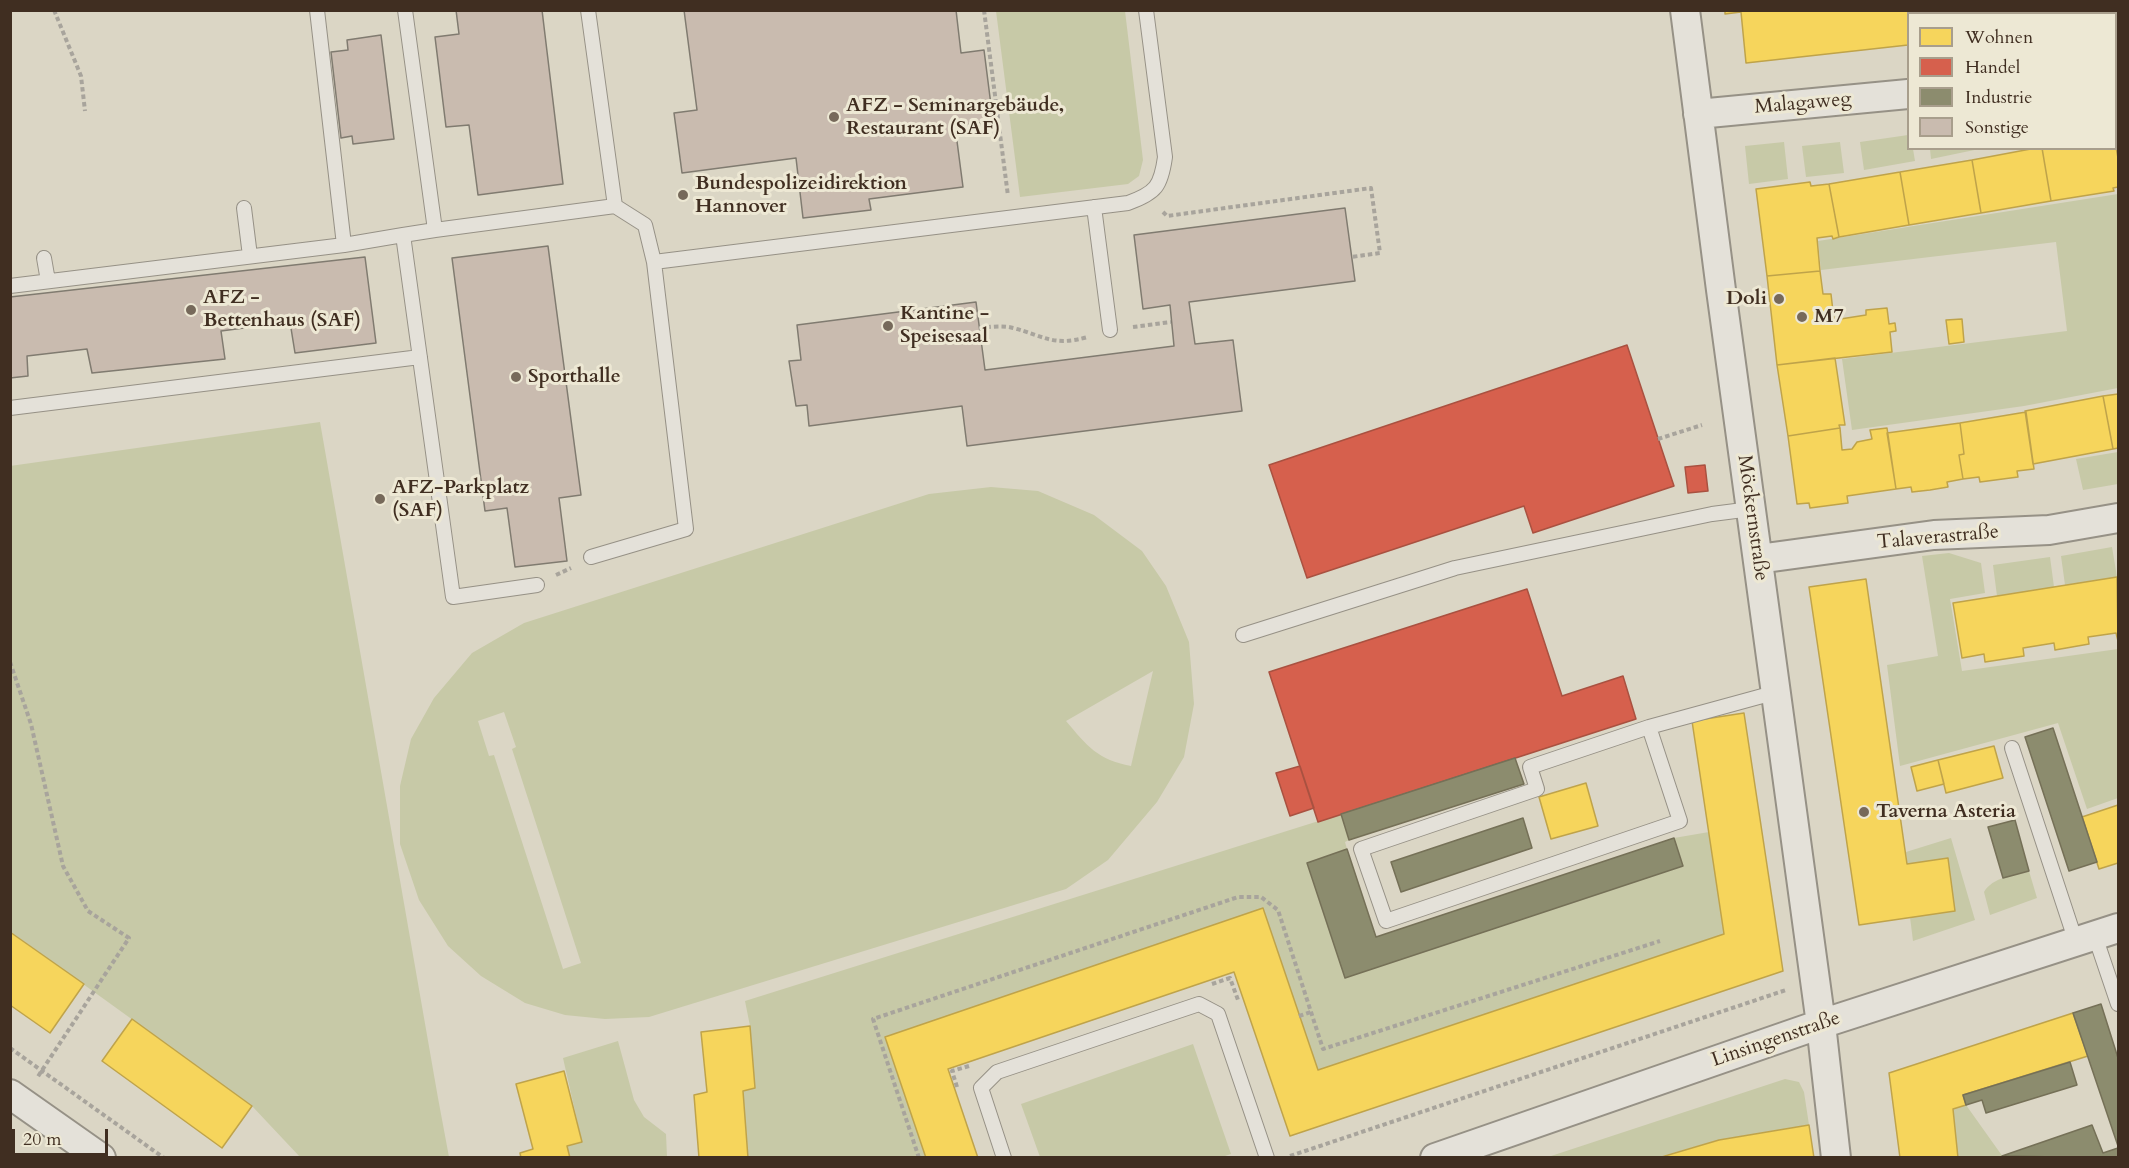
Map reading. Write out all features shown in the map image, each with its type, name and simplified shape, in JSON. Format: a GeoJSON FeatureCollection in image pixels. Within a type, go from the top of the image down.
{"type":"FeatureCollection","features":[{"type":"Feature","properties":{"kind":"street","name":"Möckernstraße"},"geometry":{"type":"LineString","coordinates":[[1685,10],[1816,980],[1836,1158]]}},
{"type":"Feature","properties":{"kind":"street","name":"Malagaweg"},"geometry":{"type":"LineString","coordinates":[[1698,114],[1907,94]]}},
{"type":"Feature","properties":{"kind":"street","name":"Talaverastraße"},"geometry":{"type":"LineString","coordinates":[[1758,560],[1934,535],[2049,530],[2118,518]]}},
{"type":"Feature","properties":{"kind":"street","name":"Linsingenstraße"},"geometry":{"type":"LineString","coordinates":[[1444,1156],[1821,1024],[2096,936]]}},
{"type":"Feature","properties":{"kind":"street"},"geometry":{"type":"LineString","coordinates":[[21,1090],[101,1158]]}},
{"type":"Feature","properties":{"kind":"lane"},"geometry":{"type":"LineString","coordinates":[[316,10],[344,245]]}},
{"type":"Feature","properties":{"kind":"lane"},"geometry":{"type":"LineString","coordinates":[[405,10],[435,230]]}},
{"type":"Feature","properties":{"kind":"lane"},"geometry":{"type":"LineString","coordinates":[[588,10],[615,206]]}},
{"type":"Feature","properties":{"kind":"lane"},"geometry":{"type":"LineString","coordinates":[[654,262],[1128,203],[1148,195],[1162,178],[1165,157],[1146,10]]}},
{"type":"Feature","properties":{"kind":"lane"},"geometry":{"type":"LineString","coordinates":[[10,286],[344,245],[435,230],[615,206],[645,225],[654,262],[686,529],[591,557]]}},
{"type":"Feature","properties":{"kind":"lane"},"geometry":{"type":"LineString","coordinates":[[1094,207],[1110,330]]}},
{"type":"Feature","properties":{"kind":"lane"},"geometry":{"type":"LineString","coordinates":[[244,208],[250,256]]}},
{"type":"Feature","properties":{"kind":"lane"},"geometry":{"type":"LineString","coordinates":[[403,235],[453,597],[537,585]]}},
{"type":"Feature","properties":{"kind":"lane"},"geometry":{"type":"LineString","coordinates":[[44,258],[48,281]]}},
{"type":"Feature","properties":{"kind":"lane"},"geometry":{"type":"LineString","coordinates":[[10,408],[420,357]]}},
{"type":"Feature","properties":{"kind":"lane"},"geometry":{"type":"LineString","coordinates":[[1243,635],[1455,568],[1712,514],[1751,509]]}},
{"type":"Feature","properties":{"kind":"lane"},"geometry":{"type":"LineString","coordinates":[[1649,727],[1680,821],[1386,921],[1361,849],[1538,789],[1530,767],[1649,727],[1777,692]]}},
{"type":"Feature","properties":{"kind":"lane"},"geometry":{"type":"LineString","coordinates":[[2012,748],[2096,936],[2118,1004]]}},
{"type":"Feature","properties":{"kind":"lane"},"geometry":{"type":"LineString","coordinates":[[1004,1158],[981,1088],[997,1072],[1199,1004],[1218,1014],[1267,1158]]}},
{"type":"Feature","properties":{"kind":"path"},"geometry":{"type":"LineString","coordinates":[[54,10],[81,76],[85,111]]}},
{"type":"Feature","properties":{"kind":"path"},"geometry":{"type":"LineString","coordinates":[[984,10],[1011,217]]}},
{"type":"Feature","properties":{"kind":"path"},"geometry":{"type":"LineString","coordinates":[[1148,195],[1167,216],[1371,189],[1380,253],[1352,257]]}},
{"type":"Feature","properties":{"kind":"path"},"geometry":{"type":"LineString","coordinates":[[979,328],[1011,327],[1044,339],[1070,342],[1110,330],[1171,322]]}},
{"type":"Feature","properties":{"kind":"path"},"geometry":{"type":"LineString","coordinates":[[1658,440],[1702,425]]}},
{"type":"Feature","properties":{"kind":"path"},"geometry":{"type":"LineString","coordinates":[[537,585],[591,557]]}},
{"type":"Feature","properties":{"kind":"path"},"geometry":{"type":"LineString","coordinates":[[10,662],[31,724],[63,866],[88,910],[129,938],[42,1071],[21,1090]]}},
{"type":"Feature","properties":{"kind":"path"},"geometry":{"type":"LineString","coordinates":[[1286,1158],[1816,980]]}},
{"type":"Feature","properties":{"kind":"path"},"geometry":{"type":"LineString","coordinates":[[1299,1016],[1311,1012]]}},
{"type":"Feature","properties":{"kind":"path"},"geometry":{"type":"LineString","coordinates":[[10,1048],[164,1158]]}},
{"type":"Feature","properties":{"kind":"green space"},"geometry":{"type":"Polygon","coordinates":[[[996,11],[1125,11],[1143,160],[1139,176],[1128,184],[1020,197],[996,11]]]}},
{"type":"Feature","properties":{"kind":"green space"},"geometry":{"type":"Polygon","coordinates":[[[1907,135],[1907,150],[1913,150],[1915,161],[1864,170],[1860,142],[1907,135]]]}},
{"type":"Feature","properties":{"kind":"green space"},"geometry":{"type":"Polygon","coordinates":[[[1784,142],[1788,179],[1749,184],[1745,146],[1784,142]]]}},
{"type":"Feature","properties":{"kind":"green space"},"geometry":{"type":"Polygon","coordinates":[[[1840,142],[1844,173],[1806,177],[1802,146],[1840,142]]]}},
{"type":"Feature","properties":{"kind":"green space"},"geometry":{"type":"Polygon","coordinates":[[[1930,150],[1974,150],[1931,159],[1930,150]]]}},
{"type":"Feature","properties":{"kind":"green space"},"geometry":{"type":"Polygon","coordinates":[[[2118,194],[2118,388],[2024,406],[1852,430],[1842,359],[2067,331],[2056,242],[1821,270],[1818,241],[2118,194]]]}},
{"type":"Feature","properties":{"kind":"green space"},"geometry":{"type":"Polygon","coordinates":[[[320,422],[449,1157],[300,1157],[252,1106],[11,932],[10,466],[320,422]]]}},
{"type":"Feature","properties":{"kind":"green space"},"geometry":{"type":"Polygon","coordinates":[[[2118,452],[2118,484],[2083,490],[2076,459],[2118,452]]]}},
{"type":"Feature","properties":{"kind":"green space"},"geometry":{"type":"Polygon","coordinates":[[[991,487],[1038,491],[1094,515],[1142,551],[1166,586],[1189,642],[1194,704],[1184,757],[1157,802],[1108,860],[1066,889],[649,1017],[605,1019],[565,1015],[525,1003],[481,976],[448,946],[419,900],[400,844],[400,786],[411,739],[434,698],[472,653],[524,623],[929,494],[991,487]],[[1153,671],[1066,721],[1080,738],[1101,756],[1131,766],[1153,671]],[[504,712],[478,721],[489,756],[494,755],[563,969],[581,963],[512,749],[516,747],[504,712]]]}},
{"type":"Feature","properties":{"kind":"green space"},"geometry":{"type":"Polygon","coordinates":[[[2112,547],[2117,577],[2065,585],[2061,556],[2112,547]]]}},
{"type":"Feature","properties":{"kind":"green space"},"geometry":{"type":"Polygon","coordinates":[[[1949,553],[1981,563],[1985,593],[1950,599],[1962,671],[2118,649],[2118,798],[2087,809],[2058,723],[1900,766],[1887,665],[1938,656],[1922,556],[1949,553]]]}},
{"type":"Feature","properties":{"kind":"green space"},"geometry":{"type":"Polygon","coordinates":[[[2050,557],[2054,587],[1997,596],[1993,565],[2050,557]]]}},
{"type":"Feature","properties":{"kind":"green space"},"geometry":{"type":"Polygon","coordinates":[[[1341,814],[1349,840],[1345,842],[1347,849],[1307,863],[1345,978],[1682,866],[1674,838],[1709,832],[1724,934],[1318,1070],[1263,908],[885,1037],[926,1157],[748,1157],[743,1091],[755,1088],[750,1026],[745,1001],[1341,814]]]}},
{"type":"Feature","properties":{"kind":"green space"},"geometry":{"type":"Polygon","coordinates":[[[1951,838],[1975,920],[1913,941],[1910,917],[1948,858],[1907,864],[1906,852],[1951,838]]]}},
{"type":"Feature","properties":{"kind":"green space"},"geometry":{"type":"Polygon","coordinates":[[[2029,871],[2037,898],[1990,915],[1984,892],[1988,887],[2004,878],[2029,871]]]}},
{"type":"Feature","properties":{"kind":"green space"},"geometry":{"type":"Polygon","coordinates":[[[618,1041],[634,1100],[644,1117],[666,1134],[667,1157],[570,1157],[567,1146],[582,1142],[563,1058],[618,1041]]]}},
{"type":"Feature","properties":{"kind":"green space"},"geometry":{"type":"Polygon","coordinates":[[[1193,1044],[1231,1154],[1219,1158],[1040,1157],[1021,1104],[1193,1044]]]}},
{"type":"Feature","properties":{"kind":"green space"},"geometry":{"type":"Polygon","coordinates":[[[1785,1079],[1799,1082],[1804,1092],[1809,1125],[1719,1140],[1658,1157],[1548,1157],[1785,1079]]]}},
{"type":"Feature","properties":{"kind":"green space"},"geometry":{"type":"Polygon","coordinates":[[[1966,1105],[2003,1157],[1957,1157],[1953,1109],[1966,1105]]]}},
{"type":"Feature","properties":{"kind":"building: Wohnen"},"geometry":{"type":"Polygon","coordinates":[[[1725,10],[2062,10],[2062,12],[1907,12],[1907,45],[1746,63],[1741,12],[1725,14],[1725,10]]]}},
{"type":"Feature","properties":{"kind":"building: Wohnen"},"geometry":{"type":"Polygon","coordinates":[[[2118,127],[2118,158],[2117,150],[2118,127]]]}},
{"type":"Feature","properties":{"kind":"building: Wohnen"},"geometry":{"type":"Polygon","coordinates":[[[2025,150],[2042,150],[2051,201],[1981,213],[1972,160],[2025,150]]]}},
{"type":"Feature","properties":{"kind":"building: Wohnen"},"geometry":{"type":"Polygon","coordinates":[[[2042,150],[2117,150],[2118,187],[2113,188],[2114,191],[2051,201],[2042,150]]]}},
{"type":"Feature","properties":{"kind":"building: Wohnen"},"geometry":{"type":"Polygon","coordinates":[[[1972,160],[1981,213],[1909,225],[1900,172],[1972,160]]]}},
{"type":"Feature","properties":{"kind":"building: Wohnen"},"geometry":{"type":"Polygon","coordinates":[[[1900,172],[1909,225],[1839,237],[1829,184],[1900,172]]]}},
{"type":"Feature","properties":{"kind":"building: Wohnen"},"geometry":{"type":"Polygon","coordinates":[[[1810,182],[1811,186],[1829,184],[1839,237],[1817,238],[1820,271],[1767,276],[1756,189],[1810,182]]]}},
{"type":"Feature","properties":{"kind":"building: Wohnen","name":"M7"},"geometry":{"type":"Polygon","coordinates":[[[1820,271],[1823,294],[1831,294],[1834,320],[1866,315],[1866,310],[1887,308],[1889,324],[1895,323],[1896,331],[1890,332],[1892,352],[1777,365],[1767,276],[1820,271]]]}},
{"type":"Feature","properties":{"kind":"building: Wohnen"},"geometry":{"type":"Polygon","coordinates":[[[1962,319],[1964,342],[1949,344],[1946,320],[1962,319]]]}},
{"type":"Feature","properties":{"kind":"building: Wohnen"},"geometry":{"type":"Polygon","coordinates":[[[1835,358],[1845,425],[1839,425],[1840,428],[1788,436],[1777,365],[1835,358]]]}},
{"type":"Feature","properties":{"kind":"building: Wohnen"},"geometry":{"type":"Polygon","coordinates":[[[2118,394],[2118,448],[2113,449],[2103,396],[2118,394]]]}},
{"type":"Feature","properties":{"kind":"building: Wohnen"},"geometry":{"type":"Polygon","coordinates":[[[2103,396],[2113,449],[2033,464],[2025,411],[2103,396]]]}},
{"type":"Feature","properties":{"kind":"building: Wohnen"},"geometry":{"type":"Polygon","coordinates":[[[2026,412],[2034,469],[2017,471],[2018,477],[1980,482],[1979,477],[1963,479],[1959,455],[1964,454],[1960,423],[2026,412]]]}},
{"type":"Feature","properties":{"kind":"building: Wohnen"},"geometry":{"type":"Polygon","coordinates":[[[1960,423],[1964,454],[1959,455],[1963,479],[1947,482],[1948,487],[1930,490],[1912,492],[1911,487],[1896,489],[1887,433],[1960,423]]]}},
{"type":"Feature","properties":{"kind":"building: Wohnen"},"geometry":{"type":"Polygon","coordinates":[[[1840,428],[1842,450],[1852,449],[1857,442],[1872,439],[1870,430],[1887,428],[1896,489],[1847,496],[1848,503],[1810,508],[1809,503],[1797,504],[1788,436],[1840,428]]]}},
{"type":"Feature","properties":{"kind":"building: Wohnen"},"geometry":{"type":"Polygon","coordinates":[[[2117,577],[2118,641],[2116,633],[2088,637],[2089,644],[2055,650],[2054,643],[2023,648],[2024,656],[1985,662],[1984,654],[1962,658],[1953,603],[2117,577]]]}},
{"type":"Feature","properties":{"kind":"building: Wohnen"},"geometry":{"type":"Polygon","coordinates":[[[1866,579],[1907,864],[1948,858],[1955,911],[1859,925],[1809,587],[1866,579]]]}},
{"type":"Feature","properties":{"kind":"building: Wohnen"},"geometry":{"type":"Polygon","coordinates":[[[1744,713],[1783,971],[1290,1136],[1234,972],[948,1069],[978,1158],[926,1158],[885,1037],[1263,908],[1318,1070],[1724,934],[1692,721],[1744,713]]]}},
{"type":"Feature","properties":{"kind":"building: Wohnen"},"geometry":{"type":"Polygon","coordinates":[[[1994,746],[2003,778],[1946,793],[1938,760],[1994,746]]]}},
{"type":"Feature","properties":{"kind":"building: Wohnen"},"geometry":{"type":"Polygon","coordinates":[[[1938,760],[1944,784],[1917,791],[1911,767],[1938,760]]]}},
{"type":"Feature","properties":{"kind":"building: Wohnen"},"geometry":{"type":"Polygon","coordinates":[[[1586,783],[1598,826],[1551,839],[1539,797],[1586,783]]]}},
{"type":"Feature","properties":{"kind":"building: Wohnen"},"geometry":{"type":"Polygon","coordinates":[[[2118,805],[2118,863],[2099,869],[2082,817],[2118,805]]]}},
{"type":"Feature","properties":{"kind":"building: Wohnen"},"geometry":{"type":"Polygon","coordinates":[[[10,932],[84,984],[50,1033],[10,1005],[10,932]]]}},
{"type":"Feature","properties":{"kind":"building: Wohnen"},"geometry":{"type":"Polygon","coordinates":[[[2073,1013],[2088,1056],[1963,1095],[1966,1105],[1953,1109],[1958,1158],[1900,1158],[1889,1073],[2073,1013]]]}},
{"type":"Feature","properties":{"kind":"building: Wohnen"},"geometry":{"type":"Polygon","coordinates":[[[132,1019],[252,1106],[222,1148],[102,1061],[132,1019]]]}},
{"type":"Feature","properties":{"kind":"building: Wohnen"},"geometry":{"type":"Polygon","coordinates":[[[750,1026],[755,1088],[743,1091],[748,1158],[699,1158],[694,1095],[707,1092],[701,1032],[750,1026]]]}},
{"type":"Feature","properties":{"kind":"building: Wohnen"},"geometry":{"type":"Polygon","coordinates":[[[564,1071],[582,1142],[567,1146],[570,1158],[521,1158],[520,1153],[533,1149],[516,1084],[564,1071]]]}},
{"type":"Feature","properties":{"kind":"building: Wohnen"},"geometry":{"type":"Polygon","coordinates":[[[1809,1125],[1814,1158],[1658,1158],[1719,1140],[1809,1125]]]}},
{"type":"Feature","properties":{"kind":"building: Handel"},"geometry":{"type":"Polygon","coordinates":[[[1627,345],[1674,486],[1533,533],[1524,506],[1307,578],[1269,465],[1627,345]]]}},
{"type":"Feature","properties":{"kind":"building: Handel"},"geometry":{"type":"Polygon","coordinates":[[[1705,465],[1708,491],[1688,493],[1685,467],[1705,465]]]}},
{"type":"Feature","properties":{"kind":"building: Handel"},"geometry":{"type":"Polygon","coordinates":[[[1527,589],[1562,696],[1623,676],[1636,719],[1318,822],[1269,672],[1527,589]]]}},
{"type":"Feature","properties":{"kind":"building: Handel"},"geometry":{"type":"Polygon","coordinates":[[[1300,766],[1314,808],[1290,816],[1276,773],[1300,766]]]}},
{"type":"Feature","properties":{"kind":"building: Industrie"},"geometry":{"type":"Polygon","coordinates":[[[2053,728],[2097,862],[2069,871],[2025,737],[2053,728]]]}},
{"type":"Feature","properties":{"kind":"building: Industrie"},"geometry":{"type":"Polygon","coordinates":[[[1515,758],[1524,784],[1349,840],[1341,814],[1515,758]]]}},
{"type":"Feature","properties":{"kind":"building: Industrie"},"geometry":{"type":"Polygon","coordinates":[[[1523,818],[1532,848],[1401,892],[1391,862],[1523,818]]]}},
{"type":"Feature","properties":{"kind":"building: Industrie"},"geometry":{"type":"Polygon","coordinates":[[[2015,820],[2029,871],[2003,878],[1988,827],[2015,820]]]}},
{"type":"Feature","properties":{"kind":"building: Industrie"},"geometry":{"type":"Polygon","coordinates":[[[1674,838],[1683,866],[1345,978],[1307,863],[1347,849],[1376,937],[1674,838]]]}},
{"type":"Feature","properties":{"kind":"building: Industrie"},"geometry":{"type":"Polygon","coordinates":[[[2101,1004],[2118,1058],[2118,1146],[2073,1013],[2101,1004]]]}},
{"type":"Feature","properties":{"kind":"building: Industrie"},"geometry":{"type":"Polygon","coordinates":[[[2070,1062],[2077,1085],[1986,1113],[1982,1100],[1966,1105],[1963,1095],[2070,1062]]]}},
{"type":"Feature","properties":{"kind":"building: Industrie"},"geometry":{"type":"Polygon","coordinates":[[[2092,1125],[2103,1153],[2118,1148],[2118,1158],[2002,1156],[2092,1125]]]}},
{"type":"Feature","properties":{"kind":"building: Sonstige"},"geometry":{"type":"Polygon","coordinates":[[[456,10],[542,10],[563,184],[478,195],[469,125],[446,127],[435,37],[459,34],[456,10]]]}},
{"type":"Feature","properties":{"kind":"building: Sonstige","name":"AFZ - Seminargebäude, Restaurant (SAF)"},"geometry":{"type":"Polygon","coordinates":[[[684,10],[956,10],[961,53],[984,50],[993,121],[955,126],[963,187],[869,199],[871,210],[803,218],[796,158],[682,173],[674,113],[697,110],[684,10]]]}},
{"type":"Feature","properties":{"kind":"building: Sonstige"},"geometry":{"type":"Polygon","coordinates":[[[381,35],[394,139],[353,144],[352,136],[341,138],[331,52],[348,50],[347,40],[381,35]]]}},
{"type":"Feature","properties":{"kind":"building: Sonstige","name":"Kantine - Speisesaal"},"geometry":{"type":"Polygon","coordinates":[[[1345,208],[1355,281],[1189,302],[1195,344],[1233,340],[1242,411],[967,446],[962,406],[809,426],[807,405],[796,406],[789,361],[801,360],[797,325],[976,302],[985,370],[1174,346],[1170,305],[1143,309],[1134,235],[1345,208]]]}},
{"type":"Feature","properties":{"kind":"building: Sonstige","name":"Sporthalle"},"geometry":{"type":"Polygon","coordinates":[[[548,246],[581,495],[559,498],[567,561],[515,567],[507,508],[485,511],[452,258],[548,246]]]}},
{"type":"Feature","properties":{"kind":"building: Sonstige","name":"AFZ - Bettenhaus (SAF)"},"geometry":{"type":"Polygon","coordinates":[[[365,257],[376,343],[295,353],[290,322],[221,331],[225,359],[92,373],[87,349],[27,356],[28,376],[10,378],[10,297],[365,257]]]}},
{"type":"Feature","properties":{"kind":"place","name":"AFZ - Seminargebäude, Restaurant (SAF)"},"geometry":{"type":"Point","coordinates":[834,117]}},
{"type":"Feature","properties":{"kind":"place","name":"Bundespolizeidirektion Hannover"},"geometry":{"type":"Point","coordinates":[683,195]}},
{"type":"Feature","properties":{"kind":"place","name":"Doli"},"geometry":{"type":"Point","coordinates":[1779,299]}},
{"type":"Feature","properties":{"kind":"place","name":"AFZ - Bettenhaus (SAF)"},"geometry":{"type":"Point","coordinates":[191,310]}},
{"type":"Feature","properties":{"kind":"place","name":"M7"},"geometry":{"type":"Point","coordinates":[1802,317]}},
{"type":"Feature","properties":{"kind":"place","name":"Kantine - Speisesaal"},"geometry":{"type":"Point","coordinates":[888,326]}},
{"type":"Feature","properties":{"kind":"place","name":"Sporthalle"},"geometry":{"type":"Point","coordinates":[516,377]}},
{"type":"Feature","properties":{"kind":"place","name":"AFZ-Parkplatz (SAF)"},"geometry":{"type":"Point","coordinates":[380,499]}},
{"type":"Feature","properties":{"kind":"place","name":"Taverna Asteria"},"geometry":{"type":"Point","coordinates":[1864,812]}}]}
